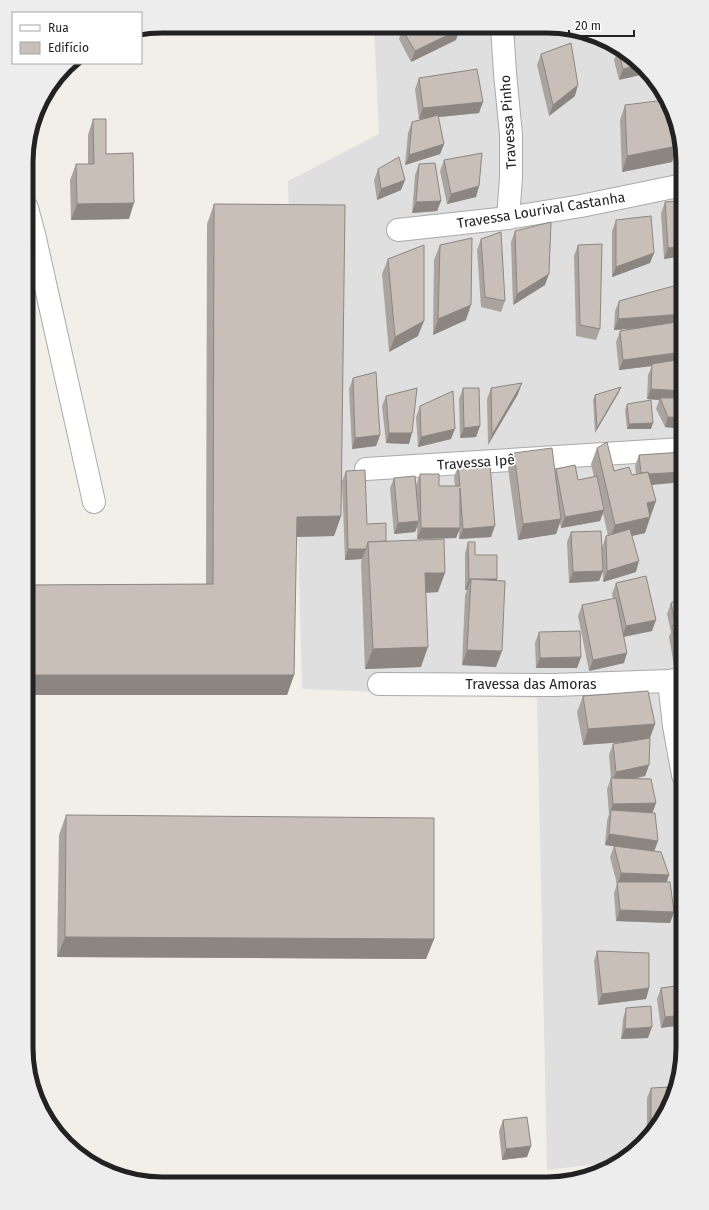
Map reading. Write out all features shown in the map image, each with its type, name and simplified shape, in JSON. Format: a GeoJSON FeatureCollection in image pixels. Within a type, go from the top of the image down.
{"type":"FeatureCollection","features":[{"type":"Feature","properties":{"kind":"street","name":"Travessa Pinho"},"geometry":{"type":"LineString","coordinates":[[502,33],[511,135],[511,178],[508,218]]}},
{"type":"Feature","properties":{"kind":"street","name":"Travessa Lourival Castanha"},"geometry":{"type":"LineString","coordinates":[[398,230],[508,218],[581,206],[676,186]]}},
{"type":"Feature","properties":{"kind":"street"},"geometry":{"type":"LineString","coordinates":[[33,230],[94,502]]}},
{"type":"Feature","properties":{"kind":"street","name":"Travessa Ipê"},"geometry":{"type":"LineString","coordinates":[[366,469],[676,449]]}},
{"type":"Feature","properties":{"kind":"street"},"geometry":{"type":"LineString","coordinates":[[676,680],[674,726],[676,737]]}},
{"type":"Feature","properties":{"kind":"street","name":"Travessa das Amoras"},"geometry":{"type":"LineString","coordinates":[[379,684],[554,685],[676,680]]}},
{"type":"Feature","properties":{"kind":"shaded area"},"geometry":{"type":"Polygon","coordinates":[[[374,33],[547,33],[581,37],[612,50],[626,60],[649,83],[659,97],[672,128],[674,137],[676,162],[676,1057],[674,1073],[669,1090],[663,1105],[654,1120],[632,1145],[605,1163],[547,1170],[537,698],[302,689],[288,181],[379,134],[374,33]]]}},
{"type":"Feature","properties":{"kind":"building"},"geometry":{"type":"Polygon","coordinates":[[[404,33],[452,33],[415,51],[404,33]]]}},
{"type":"Feature","properties":{"kind":"building"},"geometry":{"type":"Polygon","coordinates":[[[571,43],[578,85],[553,105],[541,54],[571,43]]]}},
{"type":"Feature","properties":{"kind":"building"},"geometry":{"type":"Polygon","coordinates":[[[619,55],[633,66],[623,69],[619,55]]]}},
{"type":"Feature","properties":{"kind":"building"},"geometry":{"type":"Polygon","coordinates":[[[477,69],[483,102],[423,108],[419,78],[477,69]]]}},
{"type":"Feature","properties":{"kind":"building"},"geometry":{"type":"Polygon","coordinates":[[[661,101],[672,128],[675,146],[627,156],[625,105],[661,101]]]}},
{"type":"Feature","properties":{"kind":"building"},"geometry":{"type":"Polygon","coordinates":[[[438,115],[444,144],[409,155],[412,122],[438,115]]]}},
{"type":"Feature","properties":{"kind":"building"},"geometry":{"type":"Polygon","coordinates":[[[93,119],[106,119],[106,154],[133,153],[134,203],[77,204],[76,164],[94,164],[93,119]]]}},
{"type":"Feature","properties":{"kind":"building"},"geometry":{"type":"Polygon","coordinates":[[[482,153],[479,186],[451,194],[444,160],[482,153]]]}},
{"type":"Feature","properties":{"kind":"building"},"geometry":{"type":"Polygon","coordinates":[[[399,157],[405,180],[381,189],[378,169],[399,157]]]}},
{"type":"Feature","properties":{"kind":"building"},"geometry":{"type":"Polygon","coordinates":[[[435,163],[441,201],[416,202],[419,164],[435,163]]]}},
{"type":"Feature","properties":{"kind":"building"},"geometry":{"type":"Polygon","coordinates":[[[676,201],[676,247],[668,248],[665,202],[676,201]]]}},
{"type":"Feature","properties":{"kind":"building"},"geometry":{"type":"Polygon","coordinates":[[[214,204],[345,205],[341,516],[297,517],[294,675],[33,675],[33,585],[213,584],[214,204]]]}},
{"type":"Feature","properties":{"kind":"building"},"geometry":{"type":"Polygon","coordinates":[[[651,216],[654,253],[616,267],[616,220],[651,216]]]}},
{"type":"Feature","properties":{"kind":"building"},"geometry":{"type":"Polygon","coordinates":[[[551,222],[549,274],[517,294],[515,231],[551,222]]]}},
{"type":"Feature","properties":{"kind":"building"},"geometry":{"type":"Polygon","coordinates":[[[501,232],[505,301],[485,297],[481,239],[501,232]]]}},
{"type":"Feature","properties":{"kind":"building"},"geometry":{"type":"Polygon","coordinates":[[[472,238],[471,305],[438,319],[440,245],[472,238]]]}},
{"type":"Feature","properties":{"kind":"building"},"geometry":{"type":"Polygon","coordinates":[[[602,244],[600,329],[580,325],[578,245],[602,244]]]}},
{"type":"Feature","properties":{"kind":"building"},"geometry":{"type":"Polygon","coordinates":[[[424,245],[424,321],[395,337],[388,259],[424,245]]]}},
{"type":"Feature","properties":{"kind":"building"},"geometry":{"type":"Polygon","coordinates":[[[676,285],[676,315],[618,319],[619,301],[676,285]]]}},
{"type":"Feature","properties":{"kind":"building"},"geometry":{"type":"Polygon","coordinates":[[[676,322],[676,353],[623,360],[620,331],[676,322]]]}},
{"type":"Feature","properties":{"kind":"building"},"geometry":{"type":"Polygon","coordinates":[[[676,360],[676,391],[651,389],[652,364],[676,360]]]}},
{"type":"Feature","properties":{"kind":"building"},"geometry":{"type":"Polygon","coordinates":[[[376,372],[380,435],[355,438],[353,378],[376,372]]]}},
{"type":"Feature","properties":{"kind":"building"},"geometry":{"type":"Polygon","coordinates":[[[522,383],[492,435],[491,388],[522,383]]]}},
{"type":"Feature","properties":{"kind":"building"},"geometry":{"type":"Polygon","coordinates":[[[621,387],[597,428],[595,395],[621,387]]]}},
{"type":"Feature","properties":{"kind":"building"},"geometry":{"type":"Polygon","coordinates":[[[417,388],[412,433],[389,433],[386,396],[417,388]]]}},
{"type":"Feature","properties":{"kind":"building"},"geometry":{"type":"Polygon","coordinates":[[[463,388],[479,388],[480,426],[464,428],[463,388]]]}},
{"type":"Feature","properties":{"kind":"building"},"geometry":{"type":"Polygon","coordinates":[[[453,391],[455,429],[421,437],[420,406],[453,391]]]}},
{"type":"Feature","properties":{"kind":"building"},"geometry":{"type":"Polygon","coordinates":[[[660,398],[676,398],[676,418],[668,417],[660,398]]]}},
{"type":"Feature","properties":{"kind":"building"},"geometry":{"type":"Polygon","coordinates":[[[651,400],[653,423],[629,424],[627,404],[651,400]]]}},
{"type":"Feature","properties":{"kind":"building"},"geometry":{"type":"Polygon","coordinates":[[[607,442],[614,471],[629,467],[632,475],[648,472],[656,501],[647,503],[650,517],[615,525],[597,448],[607,442]]]}},
{"type":"Feature","properties":{"kind":"building"},"geometry":{"type":"Polygon","coordinates":[[[552,448],[561,519],[523,524],[514,453],[552,448]]]}},
{"type":"Feature","properties":{"kind":"building"},"geometry":{"type":"Polygon","coordinates":[[[676,452],[676,472],[641,473],[639,455],[676,452]]]}},
{"type":"Feature","properties":{"kind":"building"},"geometry":{"type":"Polygon","coordinates":[[[490,464],[495,526],[463,529],[460,488],[460,528],[421,528],[420,474],[439,474],[439,486],[460,486],[458,466],[490,464]]]}},
{"type":"Feature","properties":{"kind":"building"},"geometry":{"type":"Polygon","coordinates":[[[575,465],[578,480],[597,476],[604,510],[565,517],[556,469],[575,465]]]}},
{"type":"Feature","properties":{"kind":"building"},"geometry":{"type":"Polygon","coordinates":[[[365,470],[367,524],[386,523],[386,541],[368,542],[366,549],[348,549],[346,471],[365,470]]]}},
{"type":"Feature","properties":{"kind":"building"},"geometry":{"type":"Polygon","coordinates":[[[415,476],[419,521],[398,523],[394,478],[415,476]]]}},
{"type":"Feature","properties":{"kind":"building"},"geometry":{"type":"Polygon","coordinates":[[[630,529],[639,561],[607,571],[606,536],[630,529]]]}},
{"type":"Feature","properties":{"kind":"building"},"geometry":{"type":"Polygon","coordinates":[[[601,531],[603,571],[573,572],[571,532],[601,531]]]}},
{"type":"Feature","properties":{"kind":"building"},"geometry":{"type":"Polygon","coordinates":[[[444,539],[445,573],[425,573],[428,647],[373,649],[368,542],[444,539]]]}},
{"type":"Feature","properties":{"kind":"building"},"geometry":{"type":"Polygon","coordinates":[[[468,542],[475,542],[475,555],[497,555],[497,579],[469,579],[468,542]]]}},
{"type":"Feature","properties":{"kind":"building"},"geometry":{"type":"Polygon","coordinates":[[[646,576],[656,620],[626,626],[616,583],[646,576]]]}},
{"type":"Feature","properties":{"kind":"building"},"geometry":{"type":"Polygon","coordinates":[[[471,579],[505,581],[502,651],[467,650],[471,579]]]}},
{"type":"Feature","properties":{"kind":"building"},"geometry":{"type":"Polygon","coordinates":[[[616,598],[627,653],[593,660],[582,605],[616,598]]]}},
{"type":"Feature","properties":{"kind":"building"},"geometry":{"type":"Polygon","coordinates":[[[676,600],[676,623],[675,623],[671,603],[676,600]]]}},
{"type":"Feature","properties":{"kind":"building"},"geometry":{"type":"Polygon","coordinates":[[[676,625],[676,646],[672,626],[676,625]]]}},
{"type":"Feature","properties":{"kind":"building"},"geometry":{"type":"Polygon","coordinates":[[[580,631],[581,657],[540,658],[539,632],[580,631]]]}},
{"type":"Feature","properties":{"kind":"building"},"geometry":{"type":"Polygon","coordinates":[[[648,691],[655,724],[588,729],[583,696],[648,691]]]}},
{"type":"Feature","properties":{"kind":"building"},"geometry":{"type":"Polygon","coordinates":[[[650,738],[649,765],[616,772],[613,744],[650,738]]]}},
{"type":"Feature","properties":{"kind":"building"},"geometry":{"type":"Polygon","coordinates":[[[611,778],[651,779],[656,803],[613,804],[611,778]]]}},
{"type":"Feature","properties":{"kind":"building"},"geometry":{"type":"Polygon","coordinates":[[[611,810],[655,813],[658,841],[609,834],[611,810]]]}},
{"type":"Feature","properties":{"kind":"building"},"geometry":{"type":"Polygon","coordinates":[[[66,815],[434,818],[434,939],[65,937],[66,815]]]}},
{"type":"Feature","properties":{"kind":"building"},"geometry":{"type":"Polygon","coordinates":[[[614,846],[661,852],[669,875],[621,873],[614,846]]]}},
{"type":"Feature","properties":{"kind":"building"},"geometry":{"type":"Polygon","coordinates":[[[617,882],[670,882],[674,912],[620,910],[617,882]]]}},
{"type":"Feature","properties":{"kind":"building"},"geometry":{"type":"Polygon","coordinates":[[[597,951],[649,953],[649,988],[602,994],[597,951]]]}},
{"type":"Feature","properties":{"kind":"building"},"geometry":{"type":"Polygon","coordinates":[[[676,986],[676,1016],[665,1017],[661,988],[676,986]]]}},
{"type":"Feature","properties":{"kind":"building"},"geometry":{"type":"Polygon","coordinates":[[[651,1006],[652,1027],[625,1029],[626,1008],[651,1006]]]}},
{"type":"Feature","properties":{"kind":"building"},"geometry":{"type":"Polygon","coordinates":[[[670,1087],[663,1105],[655,1119],[651,1119],[651,1088],[670,1087]]]}},
{"type":"Feature","properties":{"kind":"building"},"geometry":{"type":"Polygon","coordinates":[[[527,1117],[531,1146],[506,1149],[503,1120],[527,1117]]]}}]}
